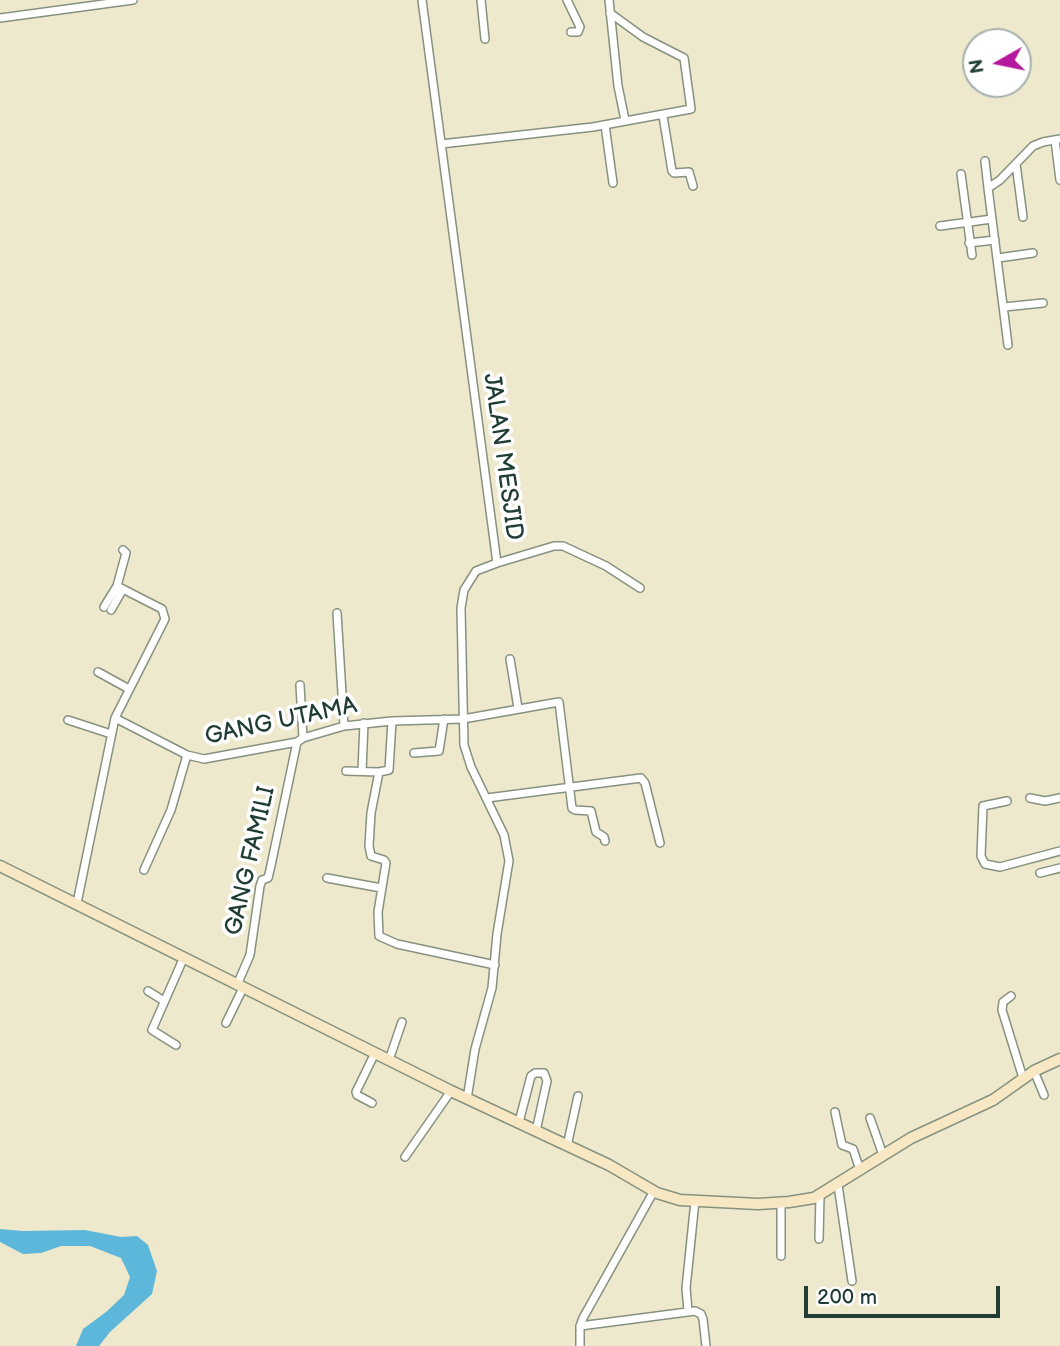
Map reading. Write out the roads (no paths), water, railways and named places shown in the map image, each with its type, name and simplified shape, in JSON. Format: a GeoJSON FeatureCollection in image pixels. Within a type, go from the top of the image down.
{"type":"FeatureCollection","features":[{"type":"Feature","properties":{"kind":"street"},"geometry":{"type":"LineString","coordinates":[[0,18],[133,0]]}},
{"type":"Feature","properties":{"kind":"street","name":"JALAN MESJID"},"geometry":{"type":"LineString","coordinates":[[422,0],[497,563],[476,571],[462,598],[463,719],[467,758],[504,835],[509,853],[489,1006],[475,1049],[467,1099]]}},
{"type":"Feature","properties":{"kind":"street"},"geometry":{"type":"LineString","coordinates":[[481,0],[485,39]]}},
{"type":"Feature","properties":{"kind":"street"},"geometry":{"type":"LineString","coordinates":[[567,0],[580,27],[578,32],[571,32]]}},
{"type":"Feature","properties":{"kind":"street"},"geometry":{"type":"LineString","coordinates":[[609,0],[618,86],[625,120]]}},
{"type":"Feature","properties":{"kind":"street"},"geometry":{"type":"LineString","coordinates":[[442,144],[605,125],[691,109],[684,58],[643,37],[611,13]]}},
{"type":"Feature","properties":{"kind":"street"},"geometry":{"type":"LineString","coordinates":[[663,116],[672,173],[689,172],[693,186]]}},
{"type":"Feature","properties":{"kind":"street"},"geometry":{"type":"LineString","coordinates":[[605,125],[612,183]]}},
{"type":"Feature","properties":{"kind":"street"},"geometry":{"type":"LineString","coordinates":[[988,188],[1033,146],[1058,139],[1060,180]]}},
{"type":"Feature","properties":{"kind":"street"},"geometry":{"type":"LineString","coordinates":[[985,161],[1008,345]]}},
{"type":"Feature","properties":{"kind":"street"},"geometry":{"type":"LineString","coordinates":[[1016,164],[1023,216]]}},
{"type":"Feature","properties":{"kind":"street"},"geometry":{"type":"LineString","coordinates":[[961,174],[972,255]]}},
{"type":"Feature","properties":{"kind":"street"},"geometry":{"type":"LineString","coordinates":[[940,226],[992,219]]}},
{"type":"Feature","properties":{"kind":"street"},"geometry":{"type":"LineString","coordinates":[[969,243],[995,240]]}},
{"type":"Feature","properties":{"kind":"street"},"geometry":{"type":"LineString","coordinates":[[998,258],[1033,253]]}},
{"type":"Feature","properties":{"kind":"street"},"geometry":{"type":"LineString","coordinates":[[1004,307],[1043,303]]}},
{"type":"Feature","properties":{"kind":"street"},"geometry":{"type":"LineString","coordinates":[[497,563],[554,546],[563,546],[606,566],[640,588]]}},
{"type":"Feature","properties":{"kind":"street"},"geometry":{"type":"LineString","coordinates":[[108,608],[120,587],[125,553],[123,550]]}},
{"type":"Feature","properties":{"kind":"street"},"geometry":{"type":"LineString","coordinates":[[77,904],[115,718],[165,616],[162,609],[120,587]]}},
{"type":"Feature","properties":{"kind":"street"},"geometry":{"type":"LineString","coordinates":[[337,613],[344,726]]}},
{"type":"Feature","properties":{"kind":"street"},"geometry":{"type":"LineString","coordinates":[[510,659],[518,708]]}},
{"type":"Feature","properties":{"kind":"street"},"geometry":{"type":"LineString","coordinates":[[98,672],[130,689]]}},
{"type":"Feature","properties":{"kind":"street"},"geometry":{"type":"LineString","coordinates":[[300,685],[300,740]]}},
{"type":"Feature","properties":{"kind":"street","name":"GANG UTAMA"},"geometry":{"type":"LineString","coordinates":[[115,718],[187,755],[204,759],[300,740],[344,726],[392,721],[463,719],[559,702],[569,787]]}},
{"type":"Feature","properties":{"kind":"street"},"geometry":{"type":"LineString","coordinates":[[414,753],[438,752],[444,719]]}},
{"type":"Feature","properties":{"kind":"street"},"geometry":{"type":"LineString","coordinates":[[68,720],[111,734]]}},
{"type":"Feature","properties":{"kind":"street"},"geometry":{"type":"LineString","coordinates":[[346,771],[389,770],[392,721]]}},
{"type":"Feature","properties":{"kind":"street"},"geometry":{"type":"LineString","coordinates":[[362,771],[364,723]]}},
{"type":"Feature","properties":{"kind":"street","name":"GANG FAMILI"},"geometry":{"type":"LineString","coordinates":[[240,987],[250,955],[261,881],[268,878],[300,740]]}},
{"type":"Feature","properties":{"kind":"street"},"geometry":{"type":"LineString","coordinates":[[144,870],[170,810],[187,755]]}},
{"type":"Feature","properties":{"kind":"street"},"geometry":{"type":"LineString","coordinates":[[379,772],[371,813],[369,846],[371,856],[386,863],[377,923],[381,939],[495,965]]}},
{"type":"Feature","properties":{"kind":"street"},"geometry":{"type":"LineString","coordinates":[[487,798],[636,778],[643,780],[660,843]]}},
{"type":"Feature","properties":{"kind":"street"},"geometry":{"type":"LineString","coordinates":[[569,787],[573,809],[591,811],[596,832],[604,837],[605,841]]}},
{"type":"Feature","properties":{"kind":"street"},"geometry":{"type":"LineString","coordinates":[[1031,798],[1045,801],[1060,798]]}},
{"type":"Feature","properties":{"kind":"street"},"geometry":{"type":"LineString","coordinates":[[1007,801],[983,806],[981,856],[985,864],[1000,867],[1060,851]]}},
{"type":"Feature","properties":{"kind":"street"},"geometry":{"type":"LineString","coordinates":[[0,866],[240,987],[672,1198],[781,1203],[820,1196],[921,1132],[993,1100],[1034,1071],[1060,1059]]}},
{"type":"Feature","properties":{"kind":"street"},"geometry":{"type":"LineString","coordinates":[[1040,873],[1060,868]]}},
{"type":"Feature","properties":{"kind":"street"},"geometry":{"type":"LineString","coordinates":[[327,878],[381,888]]}},
{"type":"Feature","properties":{"kind":"street"},"geometry":{"type":"LineString","coordinates":[[176,1045],[152,1031],[184,957]]}},
{"type":"Feature","properties":{"kind":"street"},"geometry":{"type":"LineString","coordinates":[[226,1023],[240,987]]}},
{"type":"Feature","properties":{"kind":"street"},"geometry":{"type":"LineString","coordinates":[[148,991],[164,1001]]}},
{"type":"Feature","properties":{"kind":"street"},"geometry":{"type":"LineString","coordinates":[[1011,996],[1003,1002],[1002,1010],[1023,1079]]}},
{"type":"Feature","properties":{"kind":"street"},"geometry":{"type":"LineString","coordinates":[[389,1060],[402,1022]]}},
{"type":"Feature","properties":{"kind":"street"},"geometry":{"type":"LineString","coordinates":[[372,1103],[356,1094],[375,1053]]}},
{"type":"Feature","properties":{"kind":"street"},"geometry":{"type":"LineString","coordinates":[[1034,1071],[1044,1095]]}},
{"type":"Feature","properties":{"kind":"street"},"geometry":{"type":"LineString","coordinates":[[519,1122],[531,1076],[544,1073],[547,1086],[536,1131]]}},
{"type":"Feature","properties":{"kind":"street"},"geometry":{"type":"LineString","coordinates":[[405,1157],[451,1091]]}},
{"type":"Feature","properties":{"kind":"street"},"geometry":{"type":"LineString","coordinates":[[567,1146],[578,1096]]}},
{"type":"Feature","properties":{"kind":"street"},"geometry":{"type":"LineString","coordinates":[[835,1112],[842,1145],[853,1149],[860,1170]]}},
{"type":"Feature","properties":{"kind":"street"},"geometry":{"type":"LineString","coordinates":[[870,1118],[883,1155]]}},
{"type":"Feature","properties":{"kind":"street"},"geometry":{"type":"LineString","coordinates":[[838,1185],[852,1282]]}},
{"type":"Feature","properties":{"kind":"street"},"geometry":{"type":"LineString","coordinates":[[580,1346],[580,1326],[654,1191]]}},
{"type":"Feature","properties":{"kind":"street"},"geometry":{"type":"LineString","coordinates":[[819,1239],[820,1196]]}},
{"type":"Feature","properties":{"kind":"street"},"geometry":{"type":"LineString","coordinates":[[688,1311],[687,1288],[695,1201]]}},
{"type":"Feature","properties":{"kind":"street"},"geometry":{"type":"LineString","coordinates":[[781,1203],[781,1256]]}},
{"type":"Feature","properties":{"kind":"street"},"geometry":{"type":"LineString","coordinates":[[580,1326],[695,1311],[701,1314],[706,1346]]}},
{"type":"Feature","properties":{"kind":"water"},"geometry":{"type":"Polygon","coordinates":[[[0,1229],[85,1230],[121,1237],[137,1236],[148,1245],[157,1271],[152,1294],[110,1332],[99,1346],[76,1346],[83,1329],[124,1295],[130,1277],[121,1258],[90,1246],[61,1246],[41,1253],[23,1254],[0,1242],[0,1229]]]}}]}
